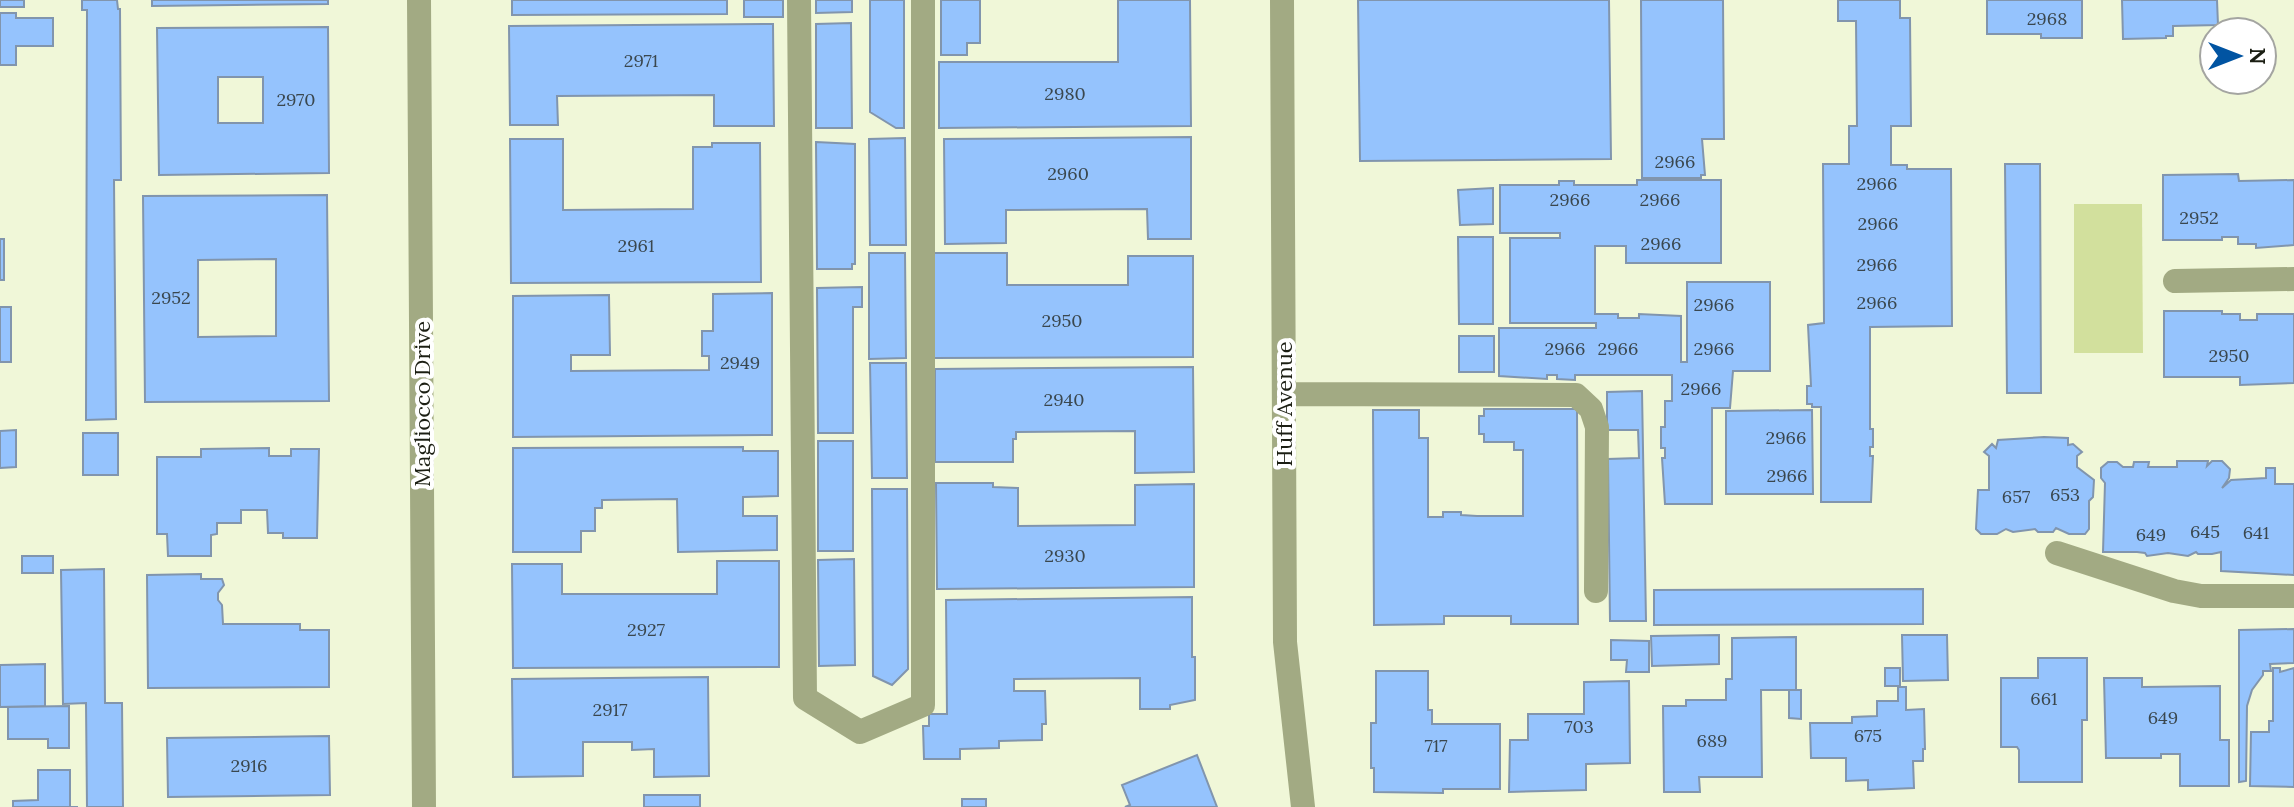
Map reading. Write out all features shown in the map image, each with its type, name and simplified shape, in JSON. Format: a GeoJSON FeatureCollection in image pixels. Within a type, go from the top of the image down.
{"type":"FeatureCollection","features":[{"type":"Feature","properties":{"kind":"street","name":"Magliocco Drive"},"geometry":{"type":"LineString","coordinates":[[419,0],[424,807]]}},
{"type":"Feature","properties":{"kind":"street"},"geometry":{"type":"LineString","coordinates":[[799,0],[805,698],[860,732],[923,705],[923,0]]}},
{"type":"Feature","properties":{"kind":"street","name":"Huff Avenue"},"geometry":{"type":"LineString","coordinates":[[1282,0],[1285,642],[1303,807]]}},
{"type":"Feature","properties":{"kind":"street"},"geometry":{"type":"LineString","coordinates":[[2175,281],[2294,279]]}},
{"type":"Feature","properties":{"kind":"street"},"geometry":{"type":"LineString","coordinates":[[1284,394],[1576,395],[1591,409],[1597,427],[1596,591]]}},
{"type":"Feature","properties":{"kind":"street"},"geometry":{"type":"LineString","coordinates":[[2057,553],[2174,591],[2201,596],[2294,596]]}},
{"type":"Feature","properties":{"kind":"green space"},"geometry":{"type":"Polygon","coordinates":[[[2074,204],[2142,204],[2143,353],[2074,353],[2074,204]]]}},
{"type":"Feature","properties":{"kind":"building"},"geometry":{"type":"Polygon","coordinates":[[[0,0],[24,0],[24,7],[0,7],[0,0]]]}},
{"type":"Feature","properties":{"kind":"building"},"geometry":{"type":"Polygon","coordinates":[[[82,0],[117,0],[120,9],[121,180],[114,180],[116,419],[86,420],[87,10],[82,10],[82,0]]]}},
{"type":"Feature","properties":{"kind":"building"},"geometry":{"type":"Polygon","coordinates":[[[152,0],[328,0],[328,4],[152,6],[152,0]]]}},
{"type":"Feature","properties":{"kind":"building"},"geometry":{"type":"Polygon","coordinates":[[[512,0],[727,0],[727,14],[512,15],[512,0]]]}},
{"type":"Feature","properties":{"kind":"building"},"geometry":{"type":"Polygon","coordinates":[[[744,0],[783,0],[783,17],[744,17],[744,0]]]}},
{"type":"Feature","properties":{"kind":"building"},"geometry":{"type":"Polygon","coordinates":[[[816,0],[852,0],[852,12],[816,13],[816,0]]]}},
{"type":"Feature","properties":{"kind":"building"},"geometry":{"type":"Polygon","coordinates":[[[870,0],[904,0],[904,128],[896,128],[870,112],[870,0]]]}},
{"type":"Feature","properties":{"kind":"building"},"geometry":{"type":"Polygon","coordinates":[[[941,0],[980,0],[980,43],[967,43],[967,55],[941,55],[941,0]]]}},
{"type":"Feature","properties":{"kind":"building"},"geometry":{"type":"Polygon","coordinates":[[[1118,0],[1190,0],[1191,126],[939,128],[939,62],[1118,62],[1118,0]]]}},
{"type":"Feature","properties":{"kind":"building"},"geometry":{"type":"Polygon","coordinates":[[[1358,0],[1609,0],[1611,159],[1360,161],[1358,0]]]}},
{"type":"Feature","properties":{"kind":"building"},"geometry":{"type":"Polygon","coordinates":[[[1641,0],[1723,0],[1724,139],[1702,139],[1705,175],[1701,178],[1642,178],[1641,0]]]}},
{"type":"Feature","properties":{"kind":"building"},"geometry":{"type":"Polygon","coordinates":[[[1838,0],[1900,0],[1900,18],[1910,18],[1911,126],[1891,126],[1891,165],[1907,165],[1907,169],[1951,169],[1952,326],[1870,327],[1870,429],[1873,429],[1873,447],[1870,447],[1870,456],[1873,456],[1871,502],[1821,502],[1821,407],[1807,404],[1807,386],[1811,386],[1808,325],[1824,323],[1823,164],[1849,164],[1849,126],[1857,126],[1856,21],[1838,21],[1838,0]]]}},
{"type":"Feature","properties":{"kind":"building"},"geometry":{"type":"Polygon","coordinates":[[[1987,0],[2082,0],[2082,38],[1987,34],[1987,0]]]}},
{"type":"Feature","properties":{"kind":"building"},"geometry":{"type":"Polygon","coordinates":[[[2122,0],[2217,0],[2218,16],[2198,16],[2198,25],[2173,26],[2173,36],[2123,39],[2122,0]]]}},
{"type":"Feature","properties":{"kind":"building"},"geometry":{"type":"Polygon","coordinates":[[[0,13],[16,13],[16,18],[53,18],[53,46],[16,46],[16,65],[0,65],[0,13]]]}},
{"type":"Feature","properties":{"kind":"building"},"geometry":{"type":"Polygon","coordinates":[[[851,23],[852,128],[816,128],[816,24],[851,23]]]}},
{"type":"Feature","properties":{"kind":"building"},"geometry":{"type":"Polygon","coordinates":[[[773,24],[774,126],[714,126],[714,95],[557,96],[558,125],[510,125],[509,26],[773,24]]]}},
{"type":"Feature","properties":{"kind":"building"},"geometry":{"type":"Polygon","coordinates":[[[328,27],[329,173],[159,175],[157,28],[328,27]],[[218,77],[218,123],[263,123],[263,77],[218,77]]]}},
{"type":"Feature","properties":{"kind":"building"},"geometry":{"type":"Polygon","coordinates":[[[1191,137],[1191,239],[1148,239],[1147,209],[1006,210],[1006,243],[945,244],[944,139],[1191,137]]]}},
{"type":"Feature","properties":{"kind":"building"},"geometry":{"type":"Polygon","coordinates":[[[905,138],[906,245],[870,245],[869,139],[905,138]]]}},
{"type":"Feature","properties":{"kind":"building"},"geometry":{"type":"Polygon","coordinates":[[[510,139],[563,139],[563,210],[693,209],[693,147],[712,147],[712,143],[760,143],[761,282],[511,283],[510,139]]]}},
{"type":"Feature","properties":{"kind":"building"},"geometry":{"type":"Polygon","coordinates":[[[816,142],[855,144],[855,264],[852,264],[852,269],[817,269],[816,142]]]}},
{"type":"Feature","properties":{"kind":"building"},"geometry":{"type":"Polygon","coordinates":[[[2005,164],[2040,164],[2041,393],[2007,393],[2005,164]]]}},
{"type":"Feature","properties":{"kind":"building"},"geometry":{"type":"Polygon","coordinates":[[[2238,174],[2239,181],[2294,180],[2294,245],[2256,248],[2256,244],[2238,244],[2238,237],[2163,240],[2163,175],[2238,174]]]}},
{"type":"Feature","properties":{"kind":"building"},"geometry":{"type":"Polygon","coordinates":[[[1637,180],[1721,180],[1721,263],[1626,263],[1626,246],[1595,246],[1595,314],[1618,314],[1618,318],[1639,318],[1639,314],[1681,316],[1681,362],[1687,362],[1687,282],[1770,282],[1770,371],[1733,371],[1730,408],[1712,408],[1712,504],[1665,504],[1662,458],[1665,458],[1665,448],[1661,448],[1661,427],[1665,427],[1665,401],[1672,401],[1672,375],[1575,375],[1575,380],[1557,379],[1557,375],[1547,375],[1547,379],[1499,376],[1499,328],[1596,328],[1596,323],[1510,323],[1510,238],[1560,238],[1560,233],[1500,233],[1500,185],[1559,185],[1559,181],[1574,181],[1574,185],[1637,185],[1637,180]]]}},
{"type":"Feature","properties":{"kind":"building"},"geometry":{"type":"Polygon","coordinates":[[[1493,188],[1493,224],[1460,225],[1458,190],[1493,188]]]}},
{"type":"Feature","properties":{"kind":"building"},"geometry":{"type":"Polygon","coordinates":[[[327,195],[329,401],[145,402],[143,196],[327,195]],[[276,259],[198,260],[198,337],[276,336],[276,259]]]}},
{"type":"Feature","properties":{"kind":"building"},"geometry":{"type":"Polygon","coordinates":[[[1458,237],[1493,237],[1493,324],[1459,324],[1458,237]]]}},
{"type":"Feature","properties":{"kind":"building"},"geometry":{"type":"Polygon","coordinates":[[[0,239],[4,239],[4,280],[0,280],[0,239]]]}},
{"type":"Feature","properties":{"kind":"building"},"geometry":{"type":"Polygon","coordinates":[[[869,253],[905,253],[906,358],[869,359],[869,253]]]}},
{"type":"Feature","properties":{"kind":"building"},"geometry":{"type":"Polygon","coordinates":[[[932,253],[1007,253],[1007,285],[1128,285],[1128,256],[1193,256],[1193,357],[932,358],[932,253]]]}},
{"type":"Feature","properties":{"kind":"building"},"geometry":{"type":"Polygon","coordinates":[[[862,287],[862,307],[853,307],[853,433],[818,433],[817,288],[862,287]]]}},
{"type":"Feature","properties":{"kind":"building"},"geometry":{"type":"Polygon","coordinates":[[[772,293],[772,435],[513,437],[513,296],[609,295],[610,355],[571,355],[571,371],[709,370],[709,356],[702,356],[702,331],[713,331],[713,294],[772,293]]]}},
{"type":"Feature","properties":{"kind":"building"},"geometry":{"type":"Polygon","coordinates":[[[0,307],[11,307],[11,362],[0,362],[0,307]]]}},
{"type":"Feature","properties":{"kind":"building"},"geometry":{"type":"Polygon","coordinates":[[[2164,311],[2222,311],[2222,314],[2240,314],[2240,320],[2257,320],[2257,314],[2294,314],[2294,383],[2240,385],[2240,377],[2164,377],[2164,311]]]}},
{"type":"Feature","properties":{"kind":"building"},"geometry":{"type":"Polygon","coordinates":[[[1459,336],[1494,336],[1494,372],[1459,372],[1459,336]]]}},
{"type":"Feature","properties":{"kind":"building"},"geometry":{"type":"Polygon","coordinates":[[[870,363],[906,363],[907,478],[872,478],[870,363]]]}},
{"type":"Feature","properties":{"kind":"building"},"geometry":{"type":"Polygon","coordinates":[[[1193,367],[1194,472],[1135,473],[1135,431],[1016,432],[1013,462],[935,462],[935,369],[1193,367]]]}},
{"type":"Feature","properties":{"kind":"building"},"geometry":{"type":"Polygon","coordinates":[[[1642,391],[1646,621],[1610,621],[1608,459],[1639,458],[1638,430],[1607,430],[1607,392],[1642,391]]]}},
{"type":"Feature","properties":{"kind":"building"},"geometry":{"type":"Polygon","coordinates":[[[1484,409],[1577,409],[1578,624],[1511,624],[1511,616],[1444,616],[1444,624],[1374,625],[1373,410],[1419,410],[1419,438],[1428,438],[1428,517],[1443,517],[1443,512],[1523,516],[1523,450],[1514,450],[1514,442],[1484,442],[1484,434],[1479,434],[1479,416],[1484,416],[1484,409]]]}},
{"type":"Feature","properties":{"kind":"building"},"geometry":{"type":"Polygon","coordinates":[[[1812,410],[1813,494],[1726,494],[1726,411],[1812,410]]]}},
{"type":"Feature","properties":{"kind":"building"},"geometry":{"type":"Polygon","coordinates":[[[16,430],[16,467],[0,468],[0,431],[16,430]]]}},
{"type":"Feature","properties":{"kind":"building"},"geometry":{"type":"Polygon","coordinates":[[[83,433],[118,433],[118,475],[83,475],[83,433]]]}},
{"type":"Feature","properties":{"kind":"building"},"geometry":{"type":"Polygon","coordinates":[[[2068,438],[2068,445],[2073,444],[2082,452],[2077,456],[2077,467],[2094,480],[2093,497],[2089,501],[2089,529],[2085,534],[2069,534],[2056,528],[2053,532],[2038,532],[2035,529],[2013,532],[2006,529],[1997,534],[1981,534],[1976,529],[1978,490],[1989,490],[1989,456],[1984,452],[1992,444],[1996,448],[1998,440],[2068,438]]]}},
{"type":"Feature","properties":{"kind":"building"},"geometry":{"type":"Polygon","coordinates":[[[818,441],[853,441],[853,551],[818,551],[818,441]]]}},
{"type":"Feature","properties":{"kind":"building"},"geometry":{"type":"Polygon","coordinates":[[[743,447],[743,451],[778,451],[778,496],[743,497],[743,516],[777,516],[777,550],[678,552],[677,499],[602,500],[602,508],[595,508],[595,531],[581,531],[581,552],[513,552],[513,448],[743,447]]]}},
{"type":"Feature","properties":{"kind":"building"},"geometry":{"type":"Polygon","coordinates":[[[269,448],[269,456],[291,456],[291,449],[319,449],[317,538],[283,538],[283,533],[268,533],[267,510],[241,510],[241,523],[217,523],[217,534],[211,535],[211,556],[168,556],[167,534],[157,534],[157,457],[201,457],[201,449],[269,448]]]}},
{"type":"Feature","properties":{"kind":"building"},"geometry":{"type":"Polygon","coordinates":[[[2177,461],[2208,461],[2207,466],[2212,461],[2222,461],[2230,469],[2229,478],[2222,488],[2231,480],[2266,478],[2266,468],[2275,468],[2275,484],[2294,484],[2294,575],[2221,571],[2221,552],[2147,556],[2137,552],[2103,552],[2105,483],[2101,478],[2101,468],[2108,462],[2117,462],[2123,467],[2133,467],[2134,462],[2149,462],[2148,467],[2177,467],[2177,461]]]}},
{"type":"Feature","properties":{"kind":"building"},"geometry":{"type":"Polygon","coordinates":[[[936,483],[993,483],[993,487],[1018,488],[1018,526],[1135,525],[1135,485],[1194,484],[1194,587],[937,589],[936,483]]]}},
{"type":"Feature","properties":{"kind":"building"},"geometry":{"type":"Polygon","coordinates":[[[872,489],[907,489],[908,669],[892,685],[873,676],[872,489]]]}},
{"type":"Feature","properties":{"kind":"building"},"geometry":{"type":"Polygon","coordinates":[[[22,556],[53,556],[53,573],[22,573],[22,556]]]}},
{"type":"Feature","properties":{"kind":"building"},"geometry":{"type":"Polygon","coordinates":[[[854,559],[855,665],[819,666],[818,560],[854,559]]]}},
{"type":"Feature","properties":{"kind":"building"},"geometry":{"type":"Polygon","coordinates":[[[717,561],[779,561],[779,667],[513,668],[512,564],[562,564],[562,594],[717,594],[717,561]]]}},
{"type":"Feature","properties":{"kind":"building"},"geometry":{"type":"Polygon","coordinates":[[[104,569],[105,703],[122,703],[123,807],[87,807],[86,703],[63,704],[61,570],[104,569]]]}},
{"type":"Feature","properties":{"kind":"building"},"geometry":{"type":"Polygon","coordinates":[[[201,574],[201,579],[222,579],[224,585],[218,593],[218,600],[222,605],[223,624],[300,624],[300,630],[329,630],[329,687],[148,688],[147,575],[201,574]]]}},
{"type":"Feature","properties":{"kind":"building"},"geometry":{"type":"Polygon","coordinates":[[[1923,589],[1923,624],[1654,625],[1654,590],[1923,589]]]}},
{"type":"Feature","properties":{"kind":"building"},"geometry":{"type":"Polygon","coordinates":[[[1192,597],[1195,700],[1170,705],[1170,709],[1140,709],[1140,678],[1014,679],[1014,691],[1045,691],[1046,724],[1042,724],[1042,740],[999,741],[999,748],[960,749],[960,759],[924,759],[923,726],[929,726],[929,714],[947,714],[946,600],[1192,597]]]}},
{"type":"Feature","properties":{"kind":"building"},"geometry":{"type":"Polygon","coordinates":[[[2294,629],[2294,663],[2270,664],[2271,671],[2263,671],[2252,690],[2247,706],[2246,781],[2239,782],[2239,630],[2294,629]]]}},
{"type":"Feature","properties":{"kind":"building"},"geometry":{"type":"Polygon","coordinates":[[[1719,635],[1719,664],[1652,666],[1651,636],[1719,635]]]}},
{"type":"Feature","properties":{"kind":"building"},"geometry":{"type":"Polygon","coordinates":[[[1902,635],[1947,635],[1948,680],[1903,681],[1902,635]]]}},
{"type":"Feature","properties":{"kind":"building"},"geometry":{"type":"Polygon","coordinates":[[[1796,637],[1796,690],[1761,690],[1762,777],[1699,777],[1700,792],[1664,792],[1663,706],[1686,706],[1686,700],[1726,700],[1726,679],[1732,679],[1732,638],[1796,637]]]}},
{"type":"Feature","properties":{"kind":"building"},"geometry":{"type":"Polygon","coordinates":[[[1611,640],[1649,641],[1649,672],[1626,672],[1627,660],[1611,660],[1611,640]]]}},
{"type":"Feature","properties":{"kind":"building"},"geometry":{"type":"Polygon","coordinates":[[[2038,658],[2087,658],[2087,720],[2082,720],[2082,782],[2019,782],[2019,750],[2017,747],[2001,747],[2001,678],[2038,678],[2038,658]]]}},
{"type":"Feature","properties":{"kind":"building"},"geometry":{"type":"Polygon","coordinates":[[[45,664],[45,706],[0,707],[0,665],[45,664]]]}},
{"type":"Feature","properties":{"kind":"building"},"geometry":{"type":"Polygon","coordinates":[[[1885,668],[1900,668],[1900,686],[1885,686],[1885,668]]]}},
{"type":"Feature","properties":{"kind":"building"},"geometry":{"type":"Polygon","coordinates":[[[2273,668],[2280,668],[2280,672],[2294,668],[2294,787],[2250,786],[2251,732],[2269,732],[2269,721],[2273,721],[2273,668]]]}},
{"type":"Feature","properties":{"kind":"building"},"geometry":{"type":"Polygon","coordinates":[[[1376,671],[1428,671],[1428,710],[1432,710],[1432,724],[1500,724],[1500,789],[1443,789],[1443,793],[1374,792],[1371,723],[1376,723],[1376,671]]]}},
{"type":"Feature","properties":{"kind":"building"},"geometry":{"type":"Polygon","coordinates":[[[708,677],[709,776],[654,777],[654,749],[632,750],[632,742],[583,742],[583,776],[513,777],[512,679],[708,677]]]}},
{"type":"Feature","properties":{"kind":"building"},"geometry":{"type":"Polygon","coordinates":[[[2104,678],[2142,678],[2142,687],[2220,686],[2220,740],[2229,740],[2229,786],[2180,786],[2180,754],[2161,754],[2161,758],[2106,758],[2104,678]]]}},
{"type":"Feature","properties":{"kind":"building"},"geometry":{"type":"Polygon","coordinates":[[[1629,681],[1630,763],[1586,764],[1586,790],[1509,792],[1510,740],[1528,740],[1528,714],[1584,714],[1584,682],[1629,681]]]}},
{"type":"Feature","properties":{"kind":"building"},"geometry":{"type":"Polygon","coordinates":[[[1898,687],[1906,687],[1906,710],[1924,709],[1925,749],[1923,761],[1913,761],[1914,788],[1868,790],[1868,780],[1846,781],[1846,758],[1811,758],[1810,723],[1852,723],[1852,717],[1877,716],[1877,701],[1898,701],[1898,687]]]}},
{"type":"Feature","properties":{"kind":"building"},"geometry":{"type":"Polygon","coordinates":[[[1789,690],[1801,690],[1801,719],[1789,718],[1789,690]]]}},
{"type":"Feature","properties":{"kind":"building"},"geometry":{"type":"Polygon","coordinates":[[[69,706],[69,748],[48,748],[48,739],[8,739],[8,707],[69,706]]]}},
{"type":"Feature","properties":{"kind":"building"},"geometry":{"type":"Polygon","coordinates":[[[329,736],[330,795],[168,797],[167,738],[329,736]]]}},
{"type":"Feature","properties":{"kind":"building"},"geometry":{"type":"Polygon","coordinates":[[[1197,755],[1217,807],[1125,807],[1130,805],[1122,785],[1197,755]]]}},
{"type":"Feature","properties":{"kind":"building"},"geometry":{"type":"Polygon","coordinates":[[[38,770],[70,770],[70,807],[13,807],[13,801],[38,800],[38,770]]]}},
{"type":"Feature","properties":{"kind":"building"},"geometry":{"type":"Polygon","coordinates":[[[644,795],[700,795],[700,807],[644,807],[644,795]]]}},
{"type":"Feature","properties":{"kind":"building"},"geometry":{"type":"Polygon","coordinates":[[[962,799],[986,799],[986,807],[962,807],[962,799]]]}}]}
